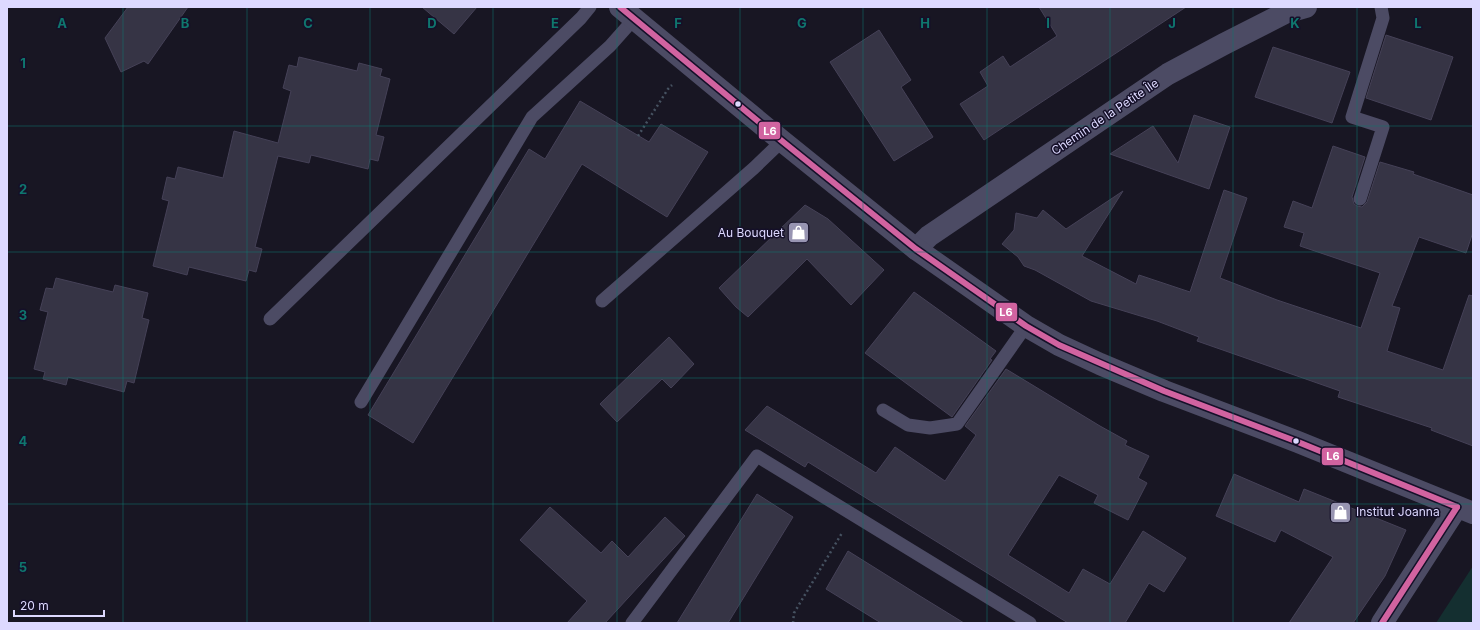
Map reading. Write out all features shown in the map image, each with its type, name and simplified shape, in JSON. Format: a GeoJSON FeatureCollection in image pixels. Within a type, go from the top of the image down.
{"type":"FeatureCollection","features":[{"type":"Feature","properties":{"kind":"street","name":"Chemin de la Petite Île"},"geometry":{"type":"LineString","coordinates":[[916,249],[929,236],[1168,74],[1285,13],[1306,7]]}},
{"type":"Feature","properties":{"kind":"street"},"geometry":{"type":"LineString","coordinates":[[627,13],[916,249],[1026,326],[1059,345],[1100,364],[1465,510],[1382,623]]}},
{"type":"Feature","properties":{"kind":"lane"},"geometry":{"type":"LineString","coordinates":[[270,319],[590,7]]}},
{"type":"Feature","properties":{"kind":"lane"},"geometry":{"type":"LineString","coordinates":[[1360,200],[1383,127],[1352,117],[1383,18],[1380,7]]}},
{"type":"Feature","properties":{"kind":"lane"},"geometry":{"type":"LineString","coordinates":[[361,402],[532,117],[610,46],[627,13]]}},
{"type":"Feature","properties":{"kind":"lane"},"geometry":{"type":"LineString","coordinates":[[602,301],[754,168],[782,141]]}},
{"type":"Feature","properties":{"kind":"lane"},"geometry":{"type":"LineString","coordinates":[[883,410],[908,425],[930,428],[956,424],[1026,326]]}},
{"type":"Feature","properties":{"kind":"lane"},"geometry":{"type":"LineString","coordinates":[[632,623],[757,456],[1030,623]]}},
{"type":"Feature","properties":{"kind":"path"},"geometry":{"type":"LineString","coordinates":[[638,136],[668,89],[691,66]]}},
{"type":"Feature","properties":{"kind":"path"},"geometry":{"type":"LineString","coordinates":[[793,623],[794,613],[853,514]]}},
{"type":"Feature","properties":{"kind":"green space"},"geometry":{"type":"Polygon","coordinates":[[[1473,566],[1473,623],[1436,623],[1473,566]]]}},
{"type":"Feature","properties":{"kind":"building"},"geometry":{"type":"Polygon","coordinates":[[[128,7],[188,7],[148,64],[144,61],[121,72],[105,38],[128,7]]]}},
{"type":"Feature","properties":{"kind":"building"},"geometry":{"type":"Polygon","coordinates":[[[422,7],[477,7],[454,34],[422,7]]]}},
{"type":"Feature","properties":{"kind":"building"},"geometry":{"type":"Polygon","coordinates":[[[1039,7],[1186,7],[984,140],[960,104],[988,86],[980,72],[1003,56],[1010,67],[1057,36],[1039,7]]]}},
{"type":"Feature","properties":{"kind":"building"},"geometry":{"type":"Polygon","coordinates":[[[879,30],[911,80],[901,87],[933,137],[894,161],[830,62],[879,30]]]}},
{"type":"Feature","properties":{"kind":"building"},"geometry":{"type":"Polygon","coordinates":[[[1386,35],[1453,57],[1431,120],[1366,98],[1386,35]]]}},
{"type":"Feature","properties":{"kind":"building"},"geometry":{"type":"Polygon","coordinates":[[[1273,47],[1350,72],[1332,123],[1255,97],[1273,47]]]}},
{"type":"Feature","properties":{"kind":"building"},"geometry":{"type":"Polygon","coordinates":[[[299,57],[357,71],[359,63],[382,69],[380,76],[390,79],[376,135],[384,137],[378,161],[370,159],[368,169],[311,155],[309,163],[278,156],[255,247],[262,249],[256,272],[249,270],[246,281],[189,267],[187,275],[153,266],[169,201],[162,199],[167,177],[175,179],[178,167],[223,178],[234,131],[278,143],[291,91],[283,88],[289,65],[297,67],[299,57]]]}},
{"type":"Feature","properties":{"kind":"building"},"geometry":{"type":"Polygon","coordinates":[[[580,101],[649,142],[661,124],[708,152],[667,217],[582,164],[413,443],[368,415],[529,149],[545,159],[580,101]]]}},
{"type":"Feature","properties":{"kind":"building"},"geometry":{"type":"Polygon","coordinates":[[[1194,115],[1230,127],[1209,189],[1110,154],[1153,126],[1178,163],[1194,115]]]}},
{"type":"Feature","properties":{"kind":"building"},"geometry":{"type":"Polygon","coordinates":[[[1333,146],[1365,157],[1352,197],[1354,204],[1357,206],[1362,207],[1367,202],[1380,162],[1414,172],[1413,174],[1473,195],[1473,232],[1466,253],[1419,237],[1392,306],[1400,308],[1387,351],[1443,370],[1469,295],[1473,296],[1473,446],[1431,430],[1432,428],[1338,397],[1340,391],[1197,341],[1199,337],[1157,321],[1091,301],[1035,270],[1024,266],[1018,257],[1002,244],[1014,230],[1016,213],[1037,218],[1043,210],[1066,229],[1123,191],[1082,256],[1136,284],[1139,275],[1190,292],[1224,190],[1247,198],[1220,278],[1277,300],[1361,328],[1380,273],[1300,246],[1304,233],[1284,227],[1293,201],[1312,208],[1333,146]]]}},
{"type":"Feature","properties":{"kind":"building"},"geometry":{"type":"Polygon","coordinates":[[[805,205],[828,219],[884,270],[851,305],[807,259],[748,317],[736,307],[719,288],[805,205]]]}},
{"type":"Feature","properties":{"kind":"building"},"geometry":{"type":"Polygon","coordinates":[[[56,278],[113,292],[115,285],[148,293],[142,318],[149,320],[134,383],[127,381],[124,392],[68,377],[66,385],[43,379],[45,372],[34,369],[48,312],[40,310],[46,288],[53,289],[56,278]]]}},
{"type":"Feature","properties":{"kind":"building"},"geometry":{"type":"Polygon","coordinates":[[[914,292],[996,351],[990,359],[992,360],[952,417],[865,353],[914,292]]]}},
{"type":"Feature","properties":{"kind":"building"},"geometry":{"type":"Polygon","coordinates":[[[669,337],[694,364],[671,388],[662,379],[617,422],[600,404],[669,337]]]}},
{"type":"Feature","properties":{"kind":"building"},"geometry":{"type":"Polygon","coordinates":[[[1006,369],[1127,441],[1125,445],[1149,456],[1138,478],[1147,483],[1128,520],[1094,503],[1098,495],[1059,475],[1008,555],[1069,593],[1083,569],[1110,584],[1143,531],[1186,558],[1164,592],[1149,583],[1125,623],[1068,623],[808,462],[805,467],[745,430],[767,406],[876,473],[895,447],[945,481],[976,435],[965,426],[1006,369]]]}},
{"type":"Feature","properties":{"kind":"building"},"geometry":{"type":"Polygon","coordinates":[[[1234,474],[1299,502],[1304,489],[1406,530],[1385,576],[1353,623],[1289,623],[1333,557],[1281,530],[1275,542],[1216,516],[1234,474]]]}},
{"type":"Feature","properties":{"kind":"building"},"geometry":{"type":"Polygon","coordinates":[[[757,494],[793,517],[728,623],[677,623],[757,494]]]}},
{"type":"Feature","properties":{"kind":"building"},"geometry":{"type":"Polygon","coordinates":[[[550,507],[601,553],[612,541],[628,557],[665,517],[685,536],[605,623],[567,623],[587,601],[520,540],[550,507]]]}},
{"type":"Feature","properties":{"kind":"building"},"geometry":{"type":"Polygon","coordinates":[[[848,551],[964,623],[881,623],[826,589],[848,551]]]}},
{"type":"Feature","properties":{"kind":"transit line","name":"L6"},"geometry":{"type":"LineString","coordinates":[[620,7],[782,141],[916,249],[1026,326],[1059,345],[1164,391],[1298,442],[1457,507]]}},
{"type":"Feature","properties":{"kind":"transit line","name":"L6"},"geometry":{"type":"LineString","coordinates":[[1382,623],[1457,507]]}},
{"type":"Feature","properties":{"kind":"place","name":"Au Bouquet"},"geometry":{"type":"Point","coordinates":[799,233]}},
{"type":"Feature","properties":{"kind":"place","name":"Institut Joanna"},"geometry":{"type":"Point","coordinates":[1340,512]}}]}
